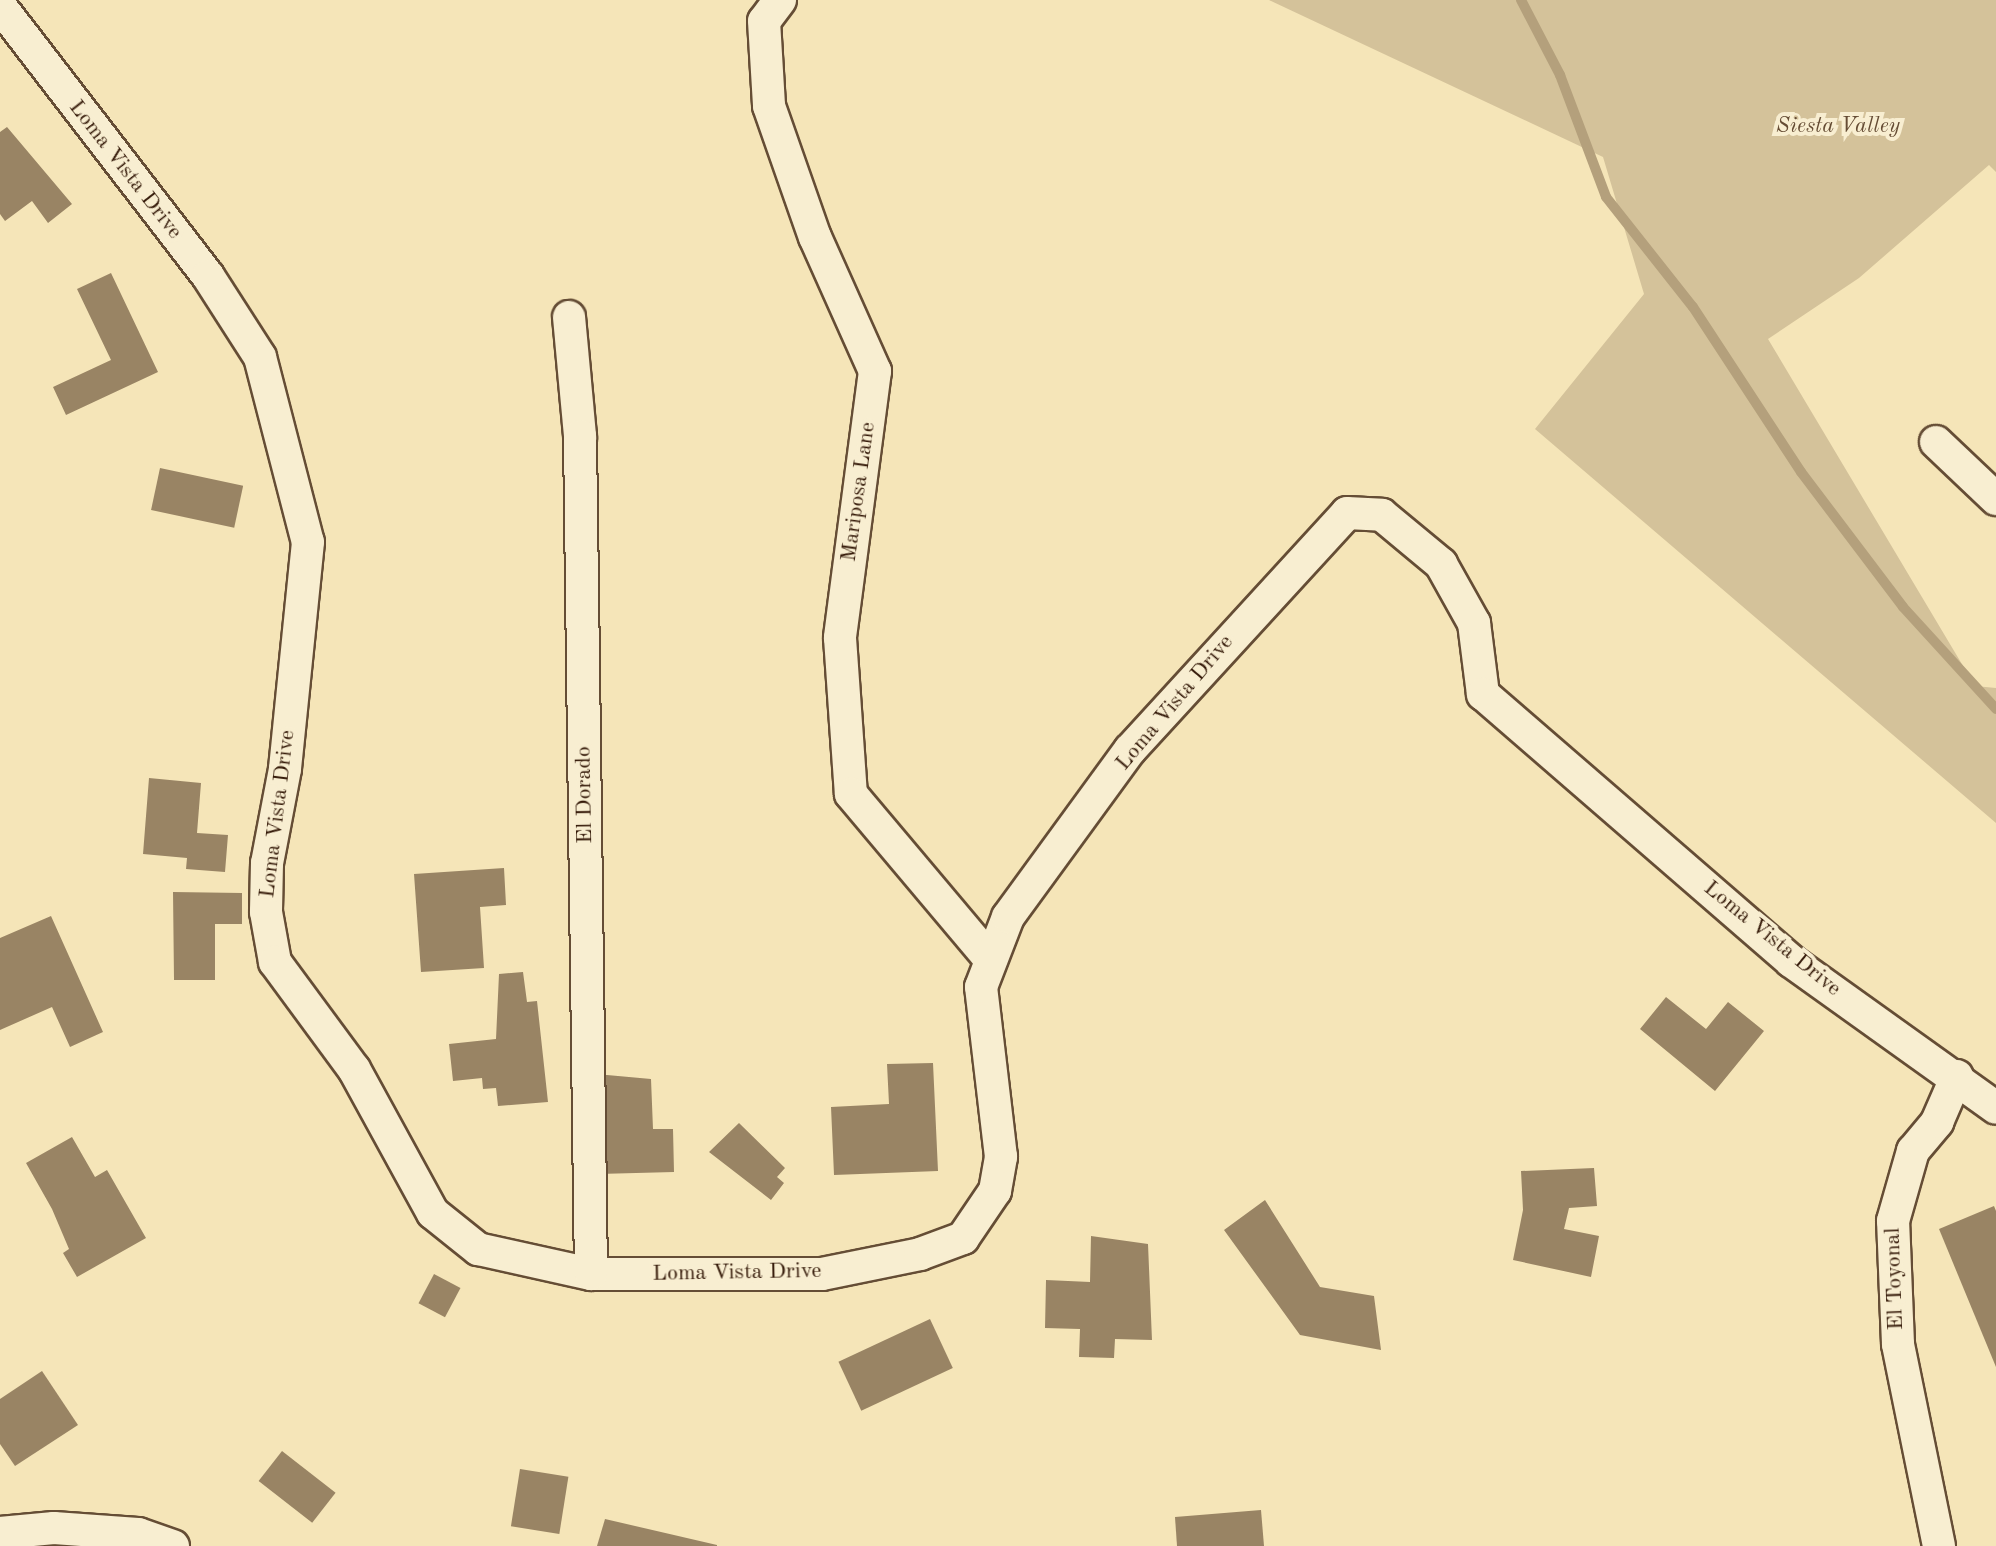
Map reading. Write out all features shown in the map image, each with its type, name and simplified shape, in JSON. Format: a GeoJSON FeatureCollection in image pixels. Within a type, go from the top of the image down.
{"type":"FeatureCollection","features":[{"type":"Feature","properties":{"kind":"street","name":"Mariposa Lane"},"geometry":{"type":"LineString","coordinates":[[780,0],[764,21],[769,106],[815,237],[875,371],[840,638],[851,794],[990,959]]}},
{"type":"Feature","properties":{"kind":"street","name":"Loma Vista Drive"},"geometry":{"type":"LineString","coordinates":[[0,6],[208,276],[251,343],[289,454],[308,542],[285,769],[267,863],[266,912],[275,962],[354,1069],[416,1189],[454,1234],[530,1265],[591,1274],[822,1274],[920,1254],[963,1238],[995,1191],[1001,1157],[982,1024],[981,987],[1008,917],[1130,750],[1347,513],[1382,515],[1441,564],[1474,623],[1483,694],[1791,961],[1957,1076]]}},
{"type":"Feature","properties":{"kind":"street","name":"El Dorado"},"geometry":{"type":"LineString","coordinates":[[569,317],[580,436],[591,1274]]}},
{"type":"Feature","properties":{"kind":"street"},"geometry":{"type":"LineString","coordinates":[[1936,442],[1996,499]]}},
{"type":"Feature","properties":{"kind":"street"},"geometry":{"type":"LineString","coordinates":[[1957,1076],[1996,1108]]}},
{"type":"Feature","properties":{"kind":"street","name":"El Toyonal"},"geometry":{"type":"LineString","coordinates":[[1939,1546],[1898,1344],[1893,1221],[1913,1151],[1937,1122],[1957,1076]]}},
{"type":"Feature","properties":{"kind":"street"},"geometry":{"type":"LineString","coordinates":[[0,1533],[54,1528],[138,1534],[173,1546]]}},
{"type":"Feature","properties":{"kind":"green space","name":"Siesta Valley"},"geometry":{"type":"Polygon","coordinates":[[[1269,0],[1996,0],[1996,172],[1989,165],[1859,278],[1768,339],[1975,686],[1996,688],[1996,823],[1535,429],[1644,294],[1603,157],[1269,0]]]}},
{"type":"Feature","properties":{"kind":"building"},"geometry":{"type":"Polygon","coordinates":[[[7,127],[72,204],[48,223],[32,201],[5,221],[0,214],[0,132],[7,127]]]}},
{"type":"Feature","properties":{"kind":"building"},"geometry":{"type":"Polygon","coordinates":[[[111,273],[158,372],[66,415],[53,387],[111,360],[77,289],[111,273]]]}},
{"type":"Feature","properties":{"kind":"building"},"geometry":{"type":"Polygon","coordinates":[[[160,468],[243,486],[234,528],[151,510],[160,468]]]}},
{"type":"Feature","properties":{"kind":"building"},"geometry":{"type":"Polygon","coordinates":[[[149,778],[201,783],[197,833],[228,835],[225,872],[186,869],[187,858],[143,854],[149,778]]]}},
{"type":"Feature","properties":{"kind":"building"},"geometry":{"type":"Polygon","coordinates":[[[504,868],[506,905],[480,907],[484,968],[421,972],[414,874],[504,868]]]}},
{"type":"Feature","properties":{"kind":"building"},"geometry":{"type":"Polygon","coordinates":[[[173,892],[242,893],[242,924],[215,924],[215,980],[174,980],[173,892]]]}},
{"type":"Feature","properties":{"kind":"building"},"geometry":{"type":"Polygon","coordinates":[[[51,916],[103,1032],[70,1047],[52,1007],[0,1030],[0,938],[51,916]]]}},
{"type":"Feature","properties":{"kind":"building"},"geometry":{"type":"Polygon","coordinates":[[[523,972],[527,1002],[537,1001],[548,1102],[498,1106],[496,1088],[483,1089],[482,1078],[453,1081],[449,1044],[496,1039],[499,974],[523,972]]]}},
{"type":"Feature","properties":{"kind":"building"},"geometry":{"type":"Polygon","coordinates":[[[1666,997],[1706,1029],[1728,1002],[1764,1031],[1715,1091],[1640,1029],[1666,997]]]}},
{"type":"Feature","properties":{"kind":"building"},"geometry":{"type":"Polygon","coordinates":[[[933,1063],[938,1171],[834,1175],[831,1107],[889,1104],[887,1064],[933,1063]]]}},
{"type":"Feature","properties":{"kind":"building"},"geometry":{"type":"Polygon","coordinates":[[[596,1074],[651,1079],[653,1129],[673,1129],[674,1172],[598,1174],[596,1074]]]}},
{"type":"Feature","properties":{"kind":"building"},"geometry":{"type":"Polygon","coordinates":[[[739,1123],[785,1168],[777,1177],[784,1183],[771,1200],[709,1152],[739,1123]]]}},
{"type":"Feature","properties":{"kind":"building"},"geometry":{"type":"Polygon","coordinates":[[[72,1137],[95,1177],[107,1170],[146,1238],[77,1277],[63,1253],[69,1249],[52,1209],[26,1163],[72,1137]]]}},
{"type":"Feature","properties":{"kind":"building"},"geometry":{"type":"Polygon","coordinates":[[[1594,1168],[1597,1206],[1569,1208],[1564,1229],[1599,1236],[1591,1277],[1513,1260],[1523,1210],[1521,1171],[1594,1168]]]}},
{"type":"Feature","properties":{"kind":"building"},"geometry":{"type":"Polygon","coordinates":[[[1265,1200],[1320,1287],[1374,1296],[1381,1350],[1300,1335],[1224,1230],[1265,1200]]]}},
{"type":"Feature","properties":{"kind":"building"},"geometry":{"type":"Polygon","coordinates":[[[1994,1206],[1996,1211],[1996,1367],[1939,1229],[1994,1206]]]}},
{"type":"Feature","properties":{"kind":"building"},"geometry":{"type":"Polygon","coordinates":[[[1091,1236],[1148,1244],[1152,1340],[1115,1339],[1114,1358],[1079,1357],[1080,1329],[1045,1328],[1046,1280],[1090,1282],[1091,1236]]]}},
{"type":"Feature","properties":{"kind":"building"},"geometry":{"type":"Polygon","coordinates":[[[434,1274],[460,1288],[445,1317],[419,1303],[434,1274]]]}},
{"type":"Feature","properties":{"kind":"building"},"geometry":{"type":"Polygon","coordinates":[[[930,1319],[953,1368],[861,1411],[838,1362],[930,1319]]]}},
{"type":"Feature","properties":{"kind":"building"},"geometry":{"type":"Polygon","coordinates":[[[42,1371],[78,1425],[15,1466],[0,1444],[0,1399],[42,1371]]]}},
{"type":"Feature","properties":{"kind":"building"},"geometry":{"type":"Polygon","coordinates":[[[282,1451],[336,1493],[312,1523],[259,1481],[282,1451]]]}},
{"type":"Feature","properties":{"kind":"building"},"geometry":{"type":"Polygon","coordinates":[[[520,1469],[568,1477],[559,1534],[511,1526],[520,1469]]]}},
{"type":"Feature","properties":{"kind":"building"},"geometry":{"type":"Polygon","coordinates":[[[1261,1510],[1264,1546],[1177,1546],[1175,1517],[1261,1510]]]}},
{"type":"Feature","properties":{"kind":"building"},"geometry":{"type":"Polygon","coordinates":[[[605,1519],[717,1545],[717,1546],[597,1546],[605,1519]]]}},
{"type":"Feature","properties":{"kind":"waterway"},"geometry":{"type":"LineString","coordinates":[[1521,0],[1560,75],[1606,197],[1693,307],[1801,472],[1903,607],[1996,709]]}}]}
